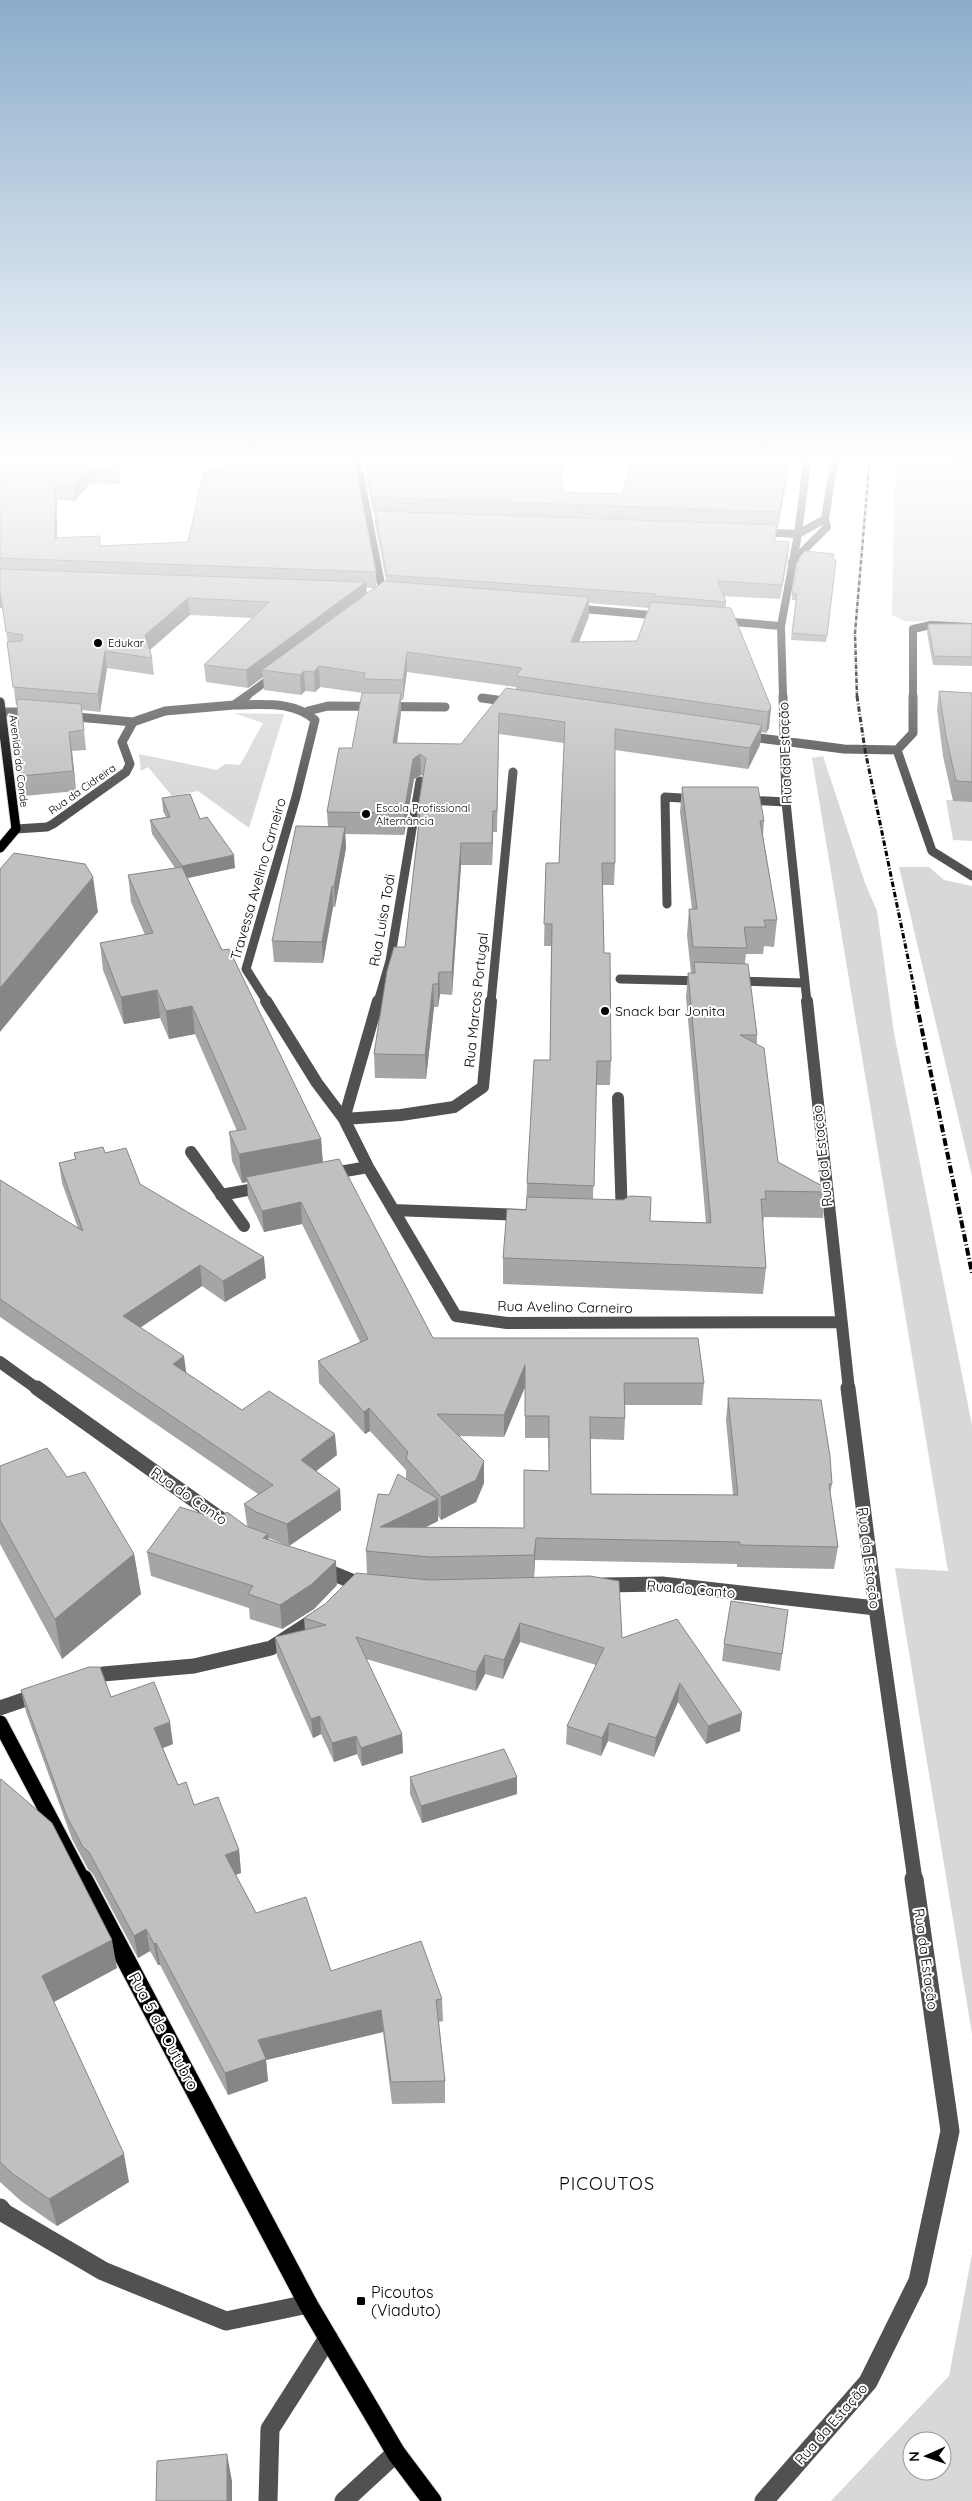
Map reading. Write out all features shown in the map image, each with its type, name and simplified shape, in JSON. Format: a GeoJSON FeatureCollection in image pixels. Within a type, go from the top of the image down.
{"type":"FeatureCollection","features":[{"type":"Feature","properties":{"kind":"main road","name":"Avenida do Conde"},"geometry":{"type":"LineString","coordinates":[[0,702],[16,829]]}},
{"type":"Feature","properties":{"kind":"main road"},"geometry":{"type":"LineString","coordinates":[[0,848],[16,829]]}},
{"type":"Feature","properties":{"kind":"main road","name":"Rua 5 de Outubro"},"geometry":{"type":"LineString","coordinates":[[0,1723],[308,2304],[396,2453],[432,2501]]}},
{"type":"Feature","properties":{"kind":"street"},"geometry":{"type":"LineString","coordinates":[[378,572],[383,594]]}},
{"type":"Feature","properties":{"kind":"street","name":"Rua da Estação"},"geometry":{"type":"LineString","coordinates":[[764,2501],[868,2382],[918,2280],[950,2131],[876,1608],[840,1322],[804,983],[786,802],[784,742],[781,626],[790,572]]}},
{"type":"Feature","properties":{"kind":"street"},"geometry":{"type":"LineString","coordinates":[[373,594],[392,595]]}},
{"type":"Feature","properties":{"kind":"street"},"geometry":{"type":"LineString","coordinates":[[367,606],[383,594]]}},
{"type":"Feature","properties":{"kind":"street"},"geometry":{"type":"LineString","coordinates":[[558,607],[675,617]]}},
{"type":"Feature","properties":{"kind":"street"},"geometry":{"type":"LineString","coordinates":[[714,620],[781,626]]}},
{"type":"Feature","properties":{"kind":"street"},"geometry":{"type":"LineString","coordinates":[[735,735],[844,749],[897,750],[913,733],[913,630],[930,625],[972,627]]}},
{"type":"Feature","properties":{"kind":"street"},"geometry":{"type":"LineString","coordinates":[[234,705],[281,670]]}},
{"type":"Feature","properties":{"kind":"street"},"geometry":{"type":"LineString","coordinates":[[482,698],[518,703]]}},
{"type":"Feature","properties":{"kind":"street"},"geometry":{"type":"LineString","coordinates":[[1,712],[25,711],[133,722],[165,711],[234,705],[296,707],[308,712],[328,706],[445,707]]}},
{"type":"Feature","properties":{"kind":"street","name":"Travessa Avelino Carneiro"},"geometry":{"type":"LineString","coordinates":[[308,712],[315,720],[296,797],[246,969],[317,1084],[344,1119]]}},
{"type":"Feature","properties":{"kind":"street","name":"Rua da Cidreira"},"geometry":{"type":"LineString","coordinates":[[16,829],[47,827],[53,824],[126,772],[130,764],[122,742],[133,722]]}},
{"type":"Feature","properties":{"kind":"street"},"geometry":{"type":"LineString","coordinates":[[897,750],[932,851],[972,876]]}},
{"type":"Feature","properties":{"kind":"street","name":"Rua Marcos Portugal"},"geometry":{"type":"LineString","coordinates":[[344,1119],[401,1115],[454,1107],[483,1087],[514,772]]}},
{"type":"Feature","properties":{"kind":"street","name":"Rua Luisa Todi"},"geometry":{"type":"LineString","coordinates":[[344,1119],[390,961],[420,781]]}},
{"type":"Feature","properties":{"kind":"street"},"geometry":{"type":"LineString","coordinates":[[667,904],[665,797],[712,799]]}},
{"type":"Feature","properties":{"kind":"street"},"geometry":{"type":"LineString","coordinates":[[731,800],[786,802]]}},
{"type":"Feature","properties":{"kind":"street"},"geometry":{"type":"LineString","coordinates":[[620,978],[804,983]]}},
{"type":"Feature","properties":{"kind":"street"},"geometry":{"type":"LineString","coordinates":[[612,1218],[622,1219],[618,1098]]}},
{"type":"Feature","properties":{"kind":"street","name":"Rua Avelino Carneiro"},"geometry":{"type":"LineString","coordinates":[[344,1119],[368,1167],[456,1316],[507,1323],[840,1322]]}},
{"type":"Feature","properties":{"kind":"street"},"geometry":{"type":"LineString","coordinates":[[191,1152],[244,1226]]}},
{"type":"Feature","properties":{"kind":"street"},"geometry":{"type":"LineString","coordinates":[[319,1176],[368,1167]]}},
{"type":"Feature","properties":{"kind":"street"},"geometry":{"type":"LineString","coordinates":[[221,1195],[280,1184]]}},
{"type":"Feature","properties":{"kind":"street"},"geometry":{"type":"LineString","coordinates":[[393,1210],[532,1215]]}},
{"type":"Feature","properties":{"kind":"street","name":"Rua do Canto"},"geometry":{"type":"LineString","coordinates":[[0,1362],[246,1536]]}},
{"type":"Feature","properties":{"kind":"street"},"geometry":{"type":"LineString","coordinates":[[309,1564],[354,1582],[383,1585]]}},
{"type":"Feature","properties":{"kind":"street"},"geometry":{"type":"LineString","coordinates":[[340,1595],[354,1582]]}},
{"type":"Feature","properties":{"kind":"street","name":"Rua do Canto"},"geometry":{"type":"LineString","coordinates":[[585,1586],[662,1584],[876,1608]]}},
{"type":"Feature","properties":{"kind":"street"},"geometry":{"type":"LineString","coordinates":[[75,1683],[102,1674],[194,1666],[270,1648],[320,1616],[327,1609]]}},
{"type":"Feature","properties":{"kind":"street"},"geometry":{"type":"LineString","coordinates":[[0,1708],[56,1690]]}},
{"type":"Feature","properties":{"kind":"street"},"geometry":{"type":"LineString","coordinates":[[0,2208],[4,2213],[104,2270],[226,2321],[308,2304]]}},
{"type":"Feature","properties":{"kind":"street"},"geometry":{"type":"LineString","coordinates":[[268,2501],[270,2429],[328,2338]]}},
{"type":"Feature","properties":{"kind":"street"},"geometry":{"type":"LineString","coordinates":[[344,2501],[396,2453]]}},
{"type":"Feature","properties":{"kind":"shaded area"},"geometry":{"type":"Polygon","coordinates":[[[893,572],[972,572],[972,623],[904,621],[892,615],[893,572]]]}},
{"type":"Feature","properties":{"kind":"shaded area"},"geometry":{"type":"Polygon","coordinates":[[[234,713],[284,714],[249,828],[198,791],[172,796],[148,767],[141,771],[139,754],[217,770],[225,764],[240,765],[263,723],[234,713]]]}},
{"type":"Feature","properties":{"kind":"shaded area"},"geometry":{"type":"Polygon","coordinates":[[[823,756],[865,883],[877,911],[894,1033],[972,1425],[972,2034],[895,1568],[948,1571],[812,758],[823,756]]]}},
{"type":"Feature","properties":{"kind":"shaded area"},"geometry":{"type":"Polygon","coordinates":[[[946,800],[972,801],[972,841],[953,840],[946,800]]]}},
{"type":"Feature","properties":{"kind":"shaded area"},"geometry":{"type":"Polygon","coordinates":[[[899,867],[929,867],[944,880],[972,886],[972,1176],[899,867]]]}},
{"type":"Feature","properties":{"kind":"shaded area"},"geometry":{"type":"Polygon","coordinates":[[[972,2254],[972,2501],[831,2501],[949,2376],[972,2254]]]}},
{"type":"Feature","properties":{"kind":"building"},"geometry":{"type":"Polygon","coordinates":[[[0,572],[76,572],[366,582],[246,670],[204,665],[269,602],[188,598],[145,635],[152,658],[105,651],[98,694],[13,687],[7,642],[22,641],[23,635],[6,632],[0,591],[0,572]]]}},
{"type":"Feature","properties":{"kind":"building"},"geometry":{"type":"Polygon","coordinates":[[[386,572],[784,572],[782,585],[718,581],[726,602],[655,596],[656,594],[387,575],[386,572]]]}},
{"type":"Feature","properties":{"kind":"building"},"geometry":{"type":"Polygon","coordinates":[[[796,572],[835,572],[827,636],[792,633],[797,594],[792,593],[796,572]]]}},
{"type":"Feature","properties":{"kind":"building"},"geometry":{"type":"Polygon","coordinates":[[[384,581],[589,597],[571,642],[637,641],[651,602],[731,608],[771,707],[768,712],[516,676],[522,668],[407,652],[403,680],[364,679],[365,673],[319,666],[314,672],[304,671],[300,675],[262,670],[384,581]]]}},
{"type":"Feature","properties":{"kind":"building"},"geometry":{"type":"Polygon","coordinates":[[[928,624],[972,624],[972,657],[934,656],[928,624]]]}},
{"type":"Feature","properties":{"kind":"building"},"geometry":{"type":"Polygon","coordinates":[[[506,688],[762,725],[750,748],[615,729],[615,863],[602,863],[604,953],[610,953],[611,1061],[597,1061],[594,1186],[527,1183],[534,1060],[550,1060],[552,924],[544,924],[546,863],[559,863],[565,722],[499,713],[497,811],[493,811],[492,843],[461,843],[452,972],[439,972],[438,984],[433,984],[425,1055],[374,1054],[387,971],[394,947],[405,947],[420,814],[417,814],[426,758],[420,754],[413,759],[404,813],[327,812],[339,748],[352,748],[362,693],[401,693],[393,743],[461,744],[506,688]]]}},
{"type":"Feature","properties":{"kind":"building"},"geometry":{"type":"Polygon","coordinates":[[[939,691],[972,693],[972,782],[956,781],[939,691]]]}},
{"type":"Feature","properties":{"kind":"building"},"geometry":{"type":"Polygon","coordinates":[[[17,699],[81,704],[84,730],[69,732],[73,771],[21,776],[17,699]]]}},
{"type":"Feature","properties":{"kind":"building"},"geometry":{"type":"Polygon","coordinates":[[[682,787],[758,787],[764,821],[760,821],[777,920],[764,920],[766,927],[744,927],[747,948],[693,947],[689,909],[697,909],[682,787]]]}},
{"type":"Feature","properties":{"kind":"building"},"geometry":{"type":"Polygon","coordinates":[[[190,794],[200,819],[207,817],[234,855],[182,866],[150,820],[170,817],[162,798],[190,794]]]}},
{"type":"Feature","properties":{"kind":"building"},"geometry":{"type":"Polygon","coordinates":[[[296,826],[345,827],[322,942],[272,941],[296,826]]]}},
{"type":"Feature","properties":{"kind":"building"},"geometry":{"type":"Polygon","coordinates":[[[14,853],[85,864],[93,877],[0,988],[0,869],[14,853]]]}},
{"type":"Feature","properties":{"kind":"building"},"geometry":{"type":"Polygon","coordinates":[[[182,867],[222,950],[229,949],[321,1139],[239,1154],[229,1132],[246,1129],[192,1006],[166,1011],[157,990],[121,997],[100,943],[153,933],[128,875],[182,867]]]}},
{"type":"Feature","properties":{"kind":"building"},"geometry":{"type":"Polygon","coordinates":[[[694,962],[748,964],[757,1035],[740,1035],[764,1048],[778,1162],[826,1188],[826,1192],[765,1191],[766,1199],[761,1199],[766,1268],[503,1258],[507,1209],[526,1210],[527,1197],[623,1200],[630,1196],[651,1197],[650,1221],[711,1223],[688,973],[695,973],[694,962]]]}},
{"type":"Feature","properties":{"kind":"building"},"geometry":{"type":"Polygon","coordinates":[[[103,1147],[105,1153],[126,1148],[140,1184],[264,1257],[223,1281],[200,1265],[123,1316],[184,1356],[173,1364],[242,1410],[269,1391],[335,1434],[301,1460],[340,1489],[287,1524],[256,1512],[244,1504],[273,1485],[0,1299],[0,1180],[83,1231],[59,1163],[76,1159],[74,1153],[103,1147]]]}},
{"type":"Feature","properties":{"kind":"building"},"geometry":{"type":"Polygon","coordinates":[[[339,1159],[433,1338],[698,1338],[704,1383],[624,1383],[625,1418],[590,1417],[591,1494],[738,1495],[728,1398],[821,1400],[830,1456],[832,1484],[829,1484],[838,1547],[740,1545],[740,1542],[536,1538],[534,1555],[430,1557],[366,1551],[378,1494],[389,1495],[398,1474],[438,1499],[380,1527],[524,1528],[524,1470],[549,1471],[549,1416],[525,1416],[525,1365],[504,1415],[437,1414],[484,1461],[476,1480],[441,1497],[406,1458],[408,1452],[369,1408],[364,1412],[318,1361],[368,1339],[301,1202],[262,1211],[246,1177],[339,1159]]]}},
{"type":"Feature","properties":{"kind":"building"},"geometry":{"type":"Polygon","coordinates":[[[47,1448],[67,1477],[85,1472],[134,1554],[55,1619],[0,1520],[0,1466],[47,1448]]]}},
{"type":"Feature","properties":{"kind":"building"},"geometry":{"type":"Polygon","coordinates":[[[180,1507],[218,1519],[227,1512],[246,1526],[268,1534],[263,1538],[336,1561],[312,1584],[280,1605],[248,1594],[253,1586],[147,1552],[180,1507]]]}},
{"type":"Feature","properties":{"kind":"building"},"geometry":{"type":"Polygon","coordinates":[[[356,1573],[430,1580],[590,1576],[619,1581],[622,1638],[677,1619],[742,1713],[708,1726],[680,1683],[656,1738],[609,1723],[602,1738],[567,1726],[604,1648],[520,1623],[504,1660],[485,1655],[476,1672],[356,1637],[402,1734],[361,1748],[356,1736],[332,1743],[320,1716],[311,1719],[275,1637],[326,1625],[304,1618],[325,1604],[356,1573]]]}},
{"type":"Feature","properties":{"kind":"building"},"geometry":{"type":"Polygon","coordinates":[[[731,1601],[788,1610],[782,1654],[724,1644],[731,1601]]]}},
{"type":"Feature","properties":{"kind":"building"},"geometry":{"type":"Polygon","coordinates":[[[89,1667],[100,1667],[111,1697],[154,1682],[170,1722],[154,1728],[178,1785],[186,1782],[194,1805],[218,1797],[239,1850],[225,1855],[256,1913],[306,1897],[331,1971],[421,1941],[442,1999],[436,2000],[445,2081],[391,2082],[381,2010],[258,2040],[266,2059],[225,2073],[156,1943],[154,1944],[146,1929],[134,1936],[89,1852],[83,1847],[67,1817],[21,1690],[89,1667]]]}},
{"type":"Feature","properties":{"kind":"building"},"geometry":{"type":"Polygon","coordinates":[[[504,1749],[517,1777],[421,1806],[410,1777],[504,1749]]]}},
{"type":"Feature","properties":{"kind":"building"},"geometry":{"type":"Polygon","coordinates":[[[1,1779],[52,1823],[112,1940],[42,1976],[124,2154],[49,2199],[13,2174],[0,2162],[1,1779]]]}},
{"type":"Feature","properties":{"kind":"building"},"geometry":{"type":"Polygon","coordinates":[[[227,2454],[227,2501],[156,2501],[157,2461],[227,2454]]]}},
{"type":"Feature","properties":{"kind":"railway"},"geometry":{"type":"LineString","coordinates":[[857,697],[855,633],[860,572]]}},
{"type":"Feature","properties":{"kind":"railway"},"geometry":{"type":"LineString","coordinates":[[857,696],[865,750],[917,1002]]}},
{"type":"Feature","properties":{"kind":"railway"},"geometry":{"type":"LineString","coordinates":[[916,1001],[972,1273]]}},
{"type":"Feature","properties":{"kind":"place","name":"Edukar"},"geometry":{"type":"Point","coordinates":[98,643]}},
{"type":"Feature","properties":{"kind":"place","name":"Escola Profissional Alternância"},"geometry":{"type":"Point","coordinates":[366,814]}},
{"type":"Feature","properties":{"kind":"place","name":"Snack bar Jonita"},"geometry":{"type":"Point","coordinates":[605,1011]}},
{"type":"Feature","properties":{"kind":"place","name":"Picoutos (Viaduto)"},"geometry":{"type":"Point","coordinates":[361,2301]}},
{"type":"Feature","properties":{"kind":"district","name":"PICOUTOS"},"geometry":{"type":"Point","coordinates":[607,2183]}}]}
